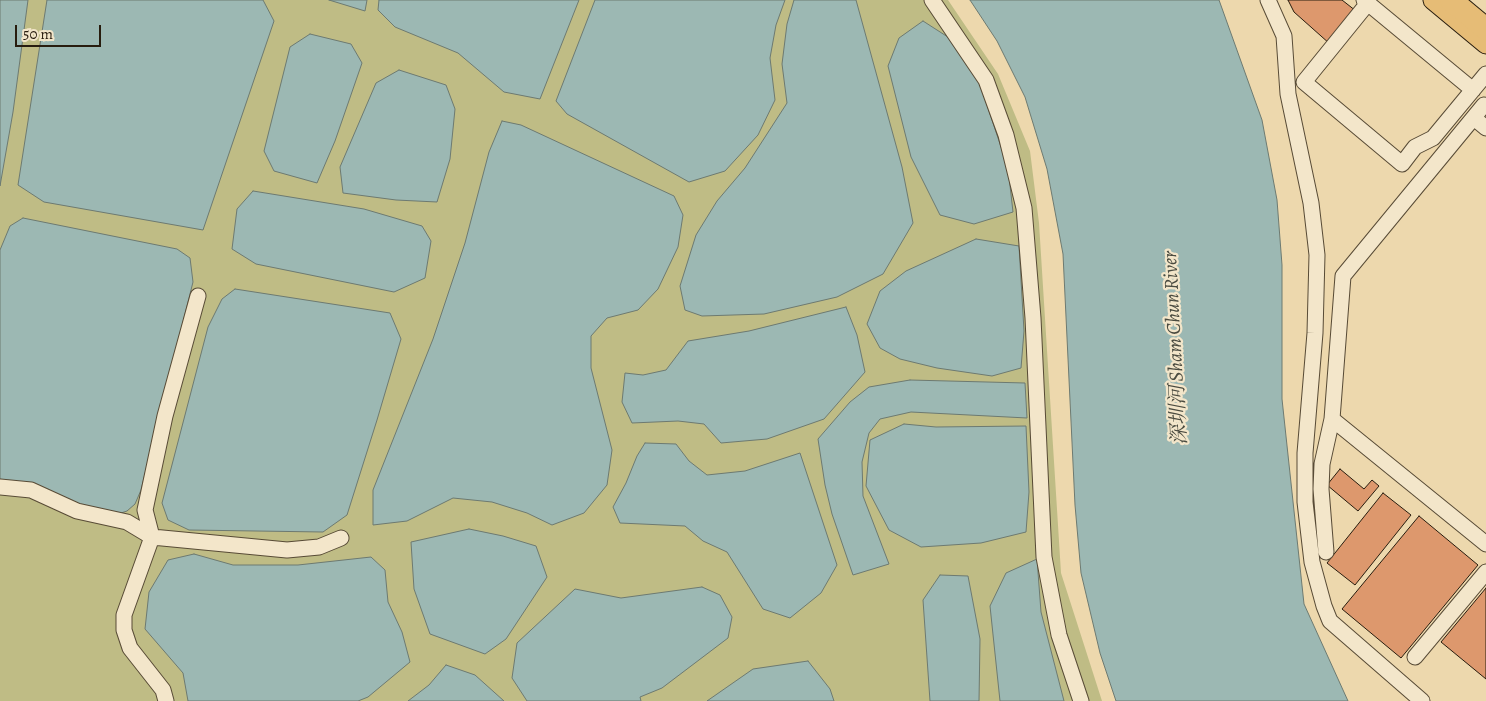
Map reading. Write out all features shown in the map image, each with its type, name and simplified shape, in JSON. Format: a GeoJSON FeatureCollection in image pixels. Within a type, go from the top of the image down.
{"type":"FeatureCollection","features":[{"type":"Feature","properties":{"kind":"highway"},"geometry":{"type":"LineString","coordinates":[[1451,0],[1486,29]]}},
{"type":"Feature","properties":{"kind":"highway"},"geometry":{"type":"LineString","coordinates":[[1469,0],[1486,17]]}},
{"type":"Feature","properties":{"kind":"main road"},"geometry":{"type":"LineString","coordinates":[[1433,0],[1486,44]]}},
{"type":"Feature","properties":{"kind":"lane"},"geometry":{"type":"LineString","coordinates":[[932,0],[986,80],[1006,135],[1024,208],[1033,318],[1044,557],[1059,635],[1081,701]]}},
{"type":"Feature","properties":{"kind":"lane"},"geometry":{"type":"LineString","coordinates":[[1268,0],[1284,36],[1288,94],[1311,203],[1317,255],[1315,333],[1305,453],[1305,502],[1312,562],[1330,621],[1422,701]]}},
{"type":"Feature","properties":{"kind":"lane"},"geometry":{"type":"LineString","coordinates":[[1473,90],[1366,2],[1304,82],[1402,164],[1416,147],[1433,138],[1473,90],[1486,74]]}},
{"type":"Feature","properties":{"kind":"lane"},"geometry":{"type":"LineString","coordinates":[[1326,552],[1321,481],[1322,464],[1332,419],[1343,276],[1484,105]]}},
{"type":"Feature","properties":{"kind":"lane"},"geometry":{"type":"LineString","coordinates":[[1474,118],[1486,128]]}},
{"type":"Feature","properties":{"kind":"lane"},"geometry":{"type":"LineString","coordinates":[[166,701],[163,690],[130,648],[124,630],[124,615],[152,537],[145,510],[165,416],[198,296]]}},
{"type":"Feature","properties":{"kind":"lane"},"geometry":{"type":"LineString","coordinates":[[1332,419],[1486,544]]}},
{"type":"Feature","properties":{"kind":"lane"},"geometry":{"type":"LineString","coordinates":[[0,487],[31,490],[77,511],[127,522],[152,537],[288,550],[319,547],[341,538]]}},
{"type":"Feature","properties":{"kind":"lane"},"geometry":{"type":"LineString","coordinates":[[1416,658],[1486,572]]}},
{"type":"Feature","properties":{"kind":"shaded area"},"geometry":{"type":"Polygon","coordinates":[[[0,0],[948,0],[998,74],[1030,151],[1039,223],[1061,573],[1102,701],[0,701],[0,0]]]}},
{"type":"Feature","properties":{"kind":"water"},"geometry":{"type":"Polygon","coordinates":[[[0,0],[28,0],[13,112],[0,186],[0,0]]]}},
{"type":"Feature","properties":{"kind":"water"},"geometry":{"type":"Polygon","coordinates":[[[47,0],[263,0],[274,21],[203,230],[44,202],[18,185],[47,0]]]}},
{"type":"Feature","properties":{"kind":"water"},"geometry":{"type":"Polygon","coordinates":[[[329,0],[367,0],[365,11],[329,0]]]}},
{"type":"Feature","properties":{"kind":"water"},"geometry":{"type":"Polygon","coordinates":[[[379,0],[579,0],[540,99],[504,92],[458,53],[395,27],[378,10],[379,0]]]}},
{"type":"Feature","properties":{"kind":"water"},"geometry":{"type":"Polygon","coordinates":[[[595,0],[785,0],[776,25],[770,58],[775,100],[758,135],[725,171],[689,182],[567,114],[556,101],[595,0]]]}},
{"type":"Feature","properties":{"kind":"water"},"geometry":{"type":"Polygon","coordinates":[[[794,0],[856,0],[902,167],[913,223],[883,274],[837,297],[764,314],[702,316],[685,310],[680,286],[696,235],[717,201],[745,168],[787,103],[782,64],[787,24],[794,0]]]}},
{"type":"Feature","properties":{"kind":"water","name":"深圳河 Sham Chun River"},"geometry":{"type":"Polygon","coordinates":[[[970,0],[1219,0],[1262,120],[1277,200],[1282,265],[1282,399],[1304,604],[1348,701],[1116,701],[1100,653],[1081,573],[1075,505],[1063,254],[1047,169],[1025,97],[997,41],[970,0]]]}},
{"type":"Feature","properties":{"kind":"water"},"geometry":{"type":"Polygon","coordinates":[[[923,21],[951,39],[980,84],[1008,168],[1013,212],[974,224],[940,215],[911,157],[888,66],[899,38],[923,21]]]}},
{"type":"Feature","properties":{"kind":"water"},"geometry":{"type":"Polygon","coordinates":[[[310,34],[351,44],[362,63],[335,141],[317,183],[274,171],[264,151],[290,47],[310,34]]]}},
{"type":"Feature","properties":{"kind":"water"},"geometry":{"type":"Polygon","coordinates":[[[399,70],[446,85],[455,109],[450,159],[437,202],[396,200],[343,193],[340,167],[376,83],[399,70]]]}},
{"type":"Feature","properties":{"kind":"water"},"geometry":{"type":"Polygon","coordinates":[[[502,121],[521,125],[674,196],[683,215],[678,247],[658,289],[638,310],[607,318],[591,336],[591,368],[612,450],[607,485],[584,513],[552,525],[527,513],[492,502],[453,498],[407,521],[373,525],[373,490],[433,339],[465,243],[489,152],[502,121]]]}},
{"type":"Feature","properties":{"kind":"water"},"geometry":{"type":"Polygon","coordinates":[[[253,191],[364,209],[422,226],[431,241],[425,278],[394,292],[256,264],[232,249],[237,209],[253,191]]]}},
{"type":"Feature","properties":{"kind":"water"},"geometry":{"type":"Polygon","coordinates":[[[23,218],[177,249],[190,258],[193,282],[141,490],[135,504],[127,511],[118,514],[89,508],[0,482],[0,250],[10,226],[23,218]]]}},
{"type":"Feature","properties":{"kind":"water"},"geometry":{"type":"Polygon","coordinates":[[[976,239],[1019,246],[1024,331],[1021,368],[992,376],[937,368],[900,359],[880,348],[867,324],[880,291],[906,271],[976,239]]]}},
{"type":"Feature","properties":{"kind":"water"},"geometry":{"type":"Polygon","coordinates":[[[235,289],[390,313],[401,339],[347,515],[323,532],[189,530],[168,520],[162,503],[208,327],[222,299],[235,289]]]}},
{"type":"Feature","properties":{"kind":"water"},"geometry":{"type":"Polygon","coordinates":[[[846,307],[857,335],[865,372],[824,419],[767,439],[721,443],[704,424],[678,421],[632,423],[622,402],[625,373],[643,375],[666,370],[688,341],[749,331],[846,307]]]}},
{"type":"Feature","properties":{"kind":"water"},"geometry":{"type":"Polygon","coordinates":[[[910,380],[1025,383],[1027,418],[911,412],[880,419],[869,433],[862,462],[863,496],[889,564],[853,575],[832,514],[825,485],[818,439],[850,402],[869,387],[910,380]]]}},
{"type":"Feature","properties":{"kind":"water"},"geometry":{"type":"Polygon","coordinates":[[[904,424],[936,427],[1026,426],[1029,492],[1026,532],[981,543],[921,547],[889,530],[866,486],[870,440],[904,424]]]}},
{"type":"Feature","properties":{"kind":"water"},"geometry":{"type":"Polygon","coordinates":[[[645,443],[676,444],[689,461],[707,475],[745,471],[800,453],[837,565],[821,593],[790,618],[763,609],[727,552],[703,541],[685,526],[620,523],[613,507],[645,443]]]}},
{"type":"Feature","properties":{"kind":"water"},"geometry":{"type":"Polygon","coordinates":[[[469,529],[503,536],[536,546],[547,577],[506,639],[485,654],[430,634],[414,589],[411,542],[469,529]]]}},
{"type":"Feature","properties":{"kind":"water"},"geometry":{"type":"Polygon","coordinates":[[[194,554],[233,565],[298,565],[371,557],[385,570],[388,602],[402,632],[410,662],[368,697],[358,701],[188,701],[183,673],[145,629],[149,592],[168,560],[194,554]]]}},
{"type":"Feature","properties":{"kind":"water"},"geometry":{"type":"Polygon","coordinates":[[[1037,559],[1041,612],[1064,701],[1000,701],[990,606],[1006,573],[1037,559]]]}},
{"type":"Feature","properties":{"kind":"water"},"geometry":{"type":"Polygon","coordinates":[[[940,575],[968,576],[980,639],[979,701],[930,701],[923,600],[940,575]]]}},
{"type":"Feature","properties":{"kind":"water"},"geometry":{"type":"Polygon","coordinates":[[[702,587],[720,595],[732,617],[728,638],[662,688],[640,697],[641,701],[527,701],[512,678],[517,643],[575,589],[621,598],[702,587]]]}},
{"type":"Feature","properties":{"kind":"water"},"geometry":{"type":"Polygon","coordinates":[[[808,661],[830,689],[834,701],[707,701],[753,669],[808,661]]]}},
{"type":"Feature","properties":{"kind":"water"},"geometry":{"type":"Polygon","coordinates":[[[446,665],[475,675],[504,701],[408,701],[429,685],[446,665]]]}},
{"type":"Feature","properties":{"kind":"building"},"geometry":{"type":"Polygon","coordinates":[[[1288,0],[1342,0],[1356,11],[1330,44],[1294,12],[1288,0]]]}},
{"type":"Feature","properties":{"kind":"building"},"geometry":{"type":"Polygon","coordinates":[[[1340,469],[1364,489],[1372,480],[1379,486],[1358,511],[1327,485],[1340,469]]]}},
{"type":"Feature","properties":{"kind":"building"},"geometry":{"type":"Polygon","coordinates":[[[1383,493],[1411,515],[1355,585],[1327,563],[1383,493]]]}},
{"type":"Feature","properties":{"kind":"building"},"geometry":{"type":"Polygon","coordinates":[[[1419,516],[1478,565],[1401,658],[1342,609],[1419,516]]]}},
{"type":"Feature","properties":{"kind":"building"},"geometry":{"type":"Polygon","coordinates":[[[1486,588],[1486,679],[1441,642],[1486,588]]]}}]}
